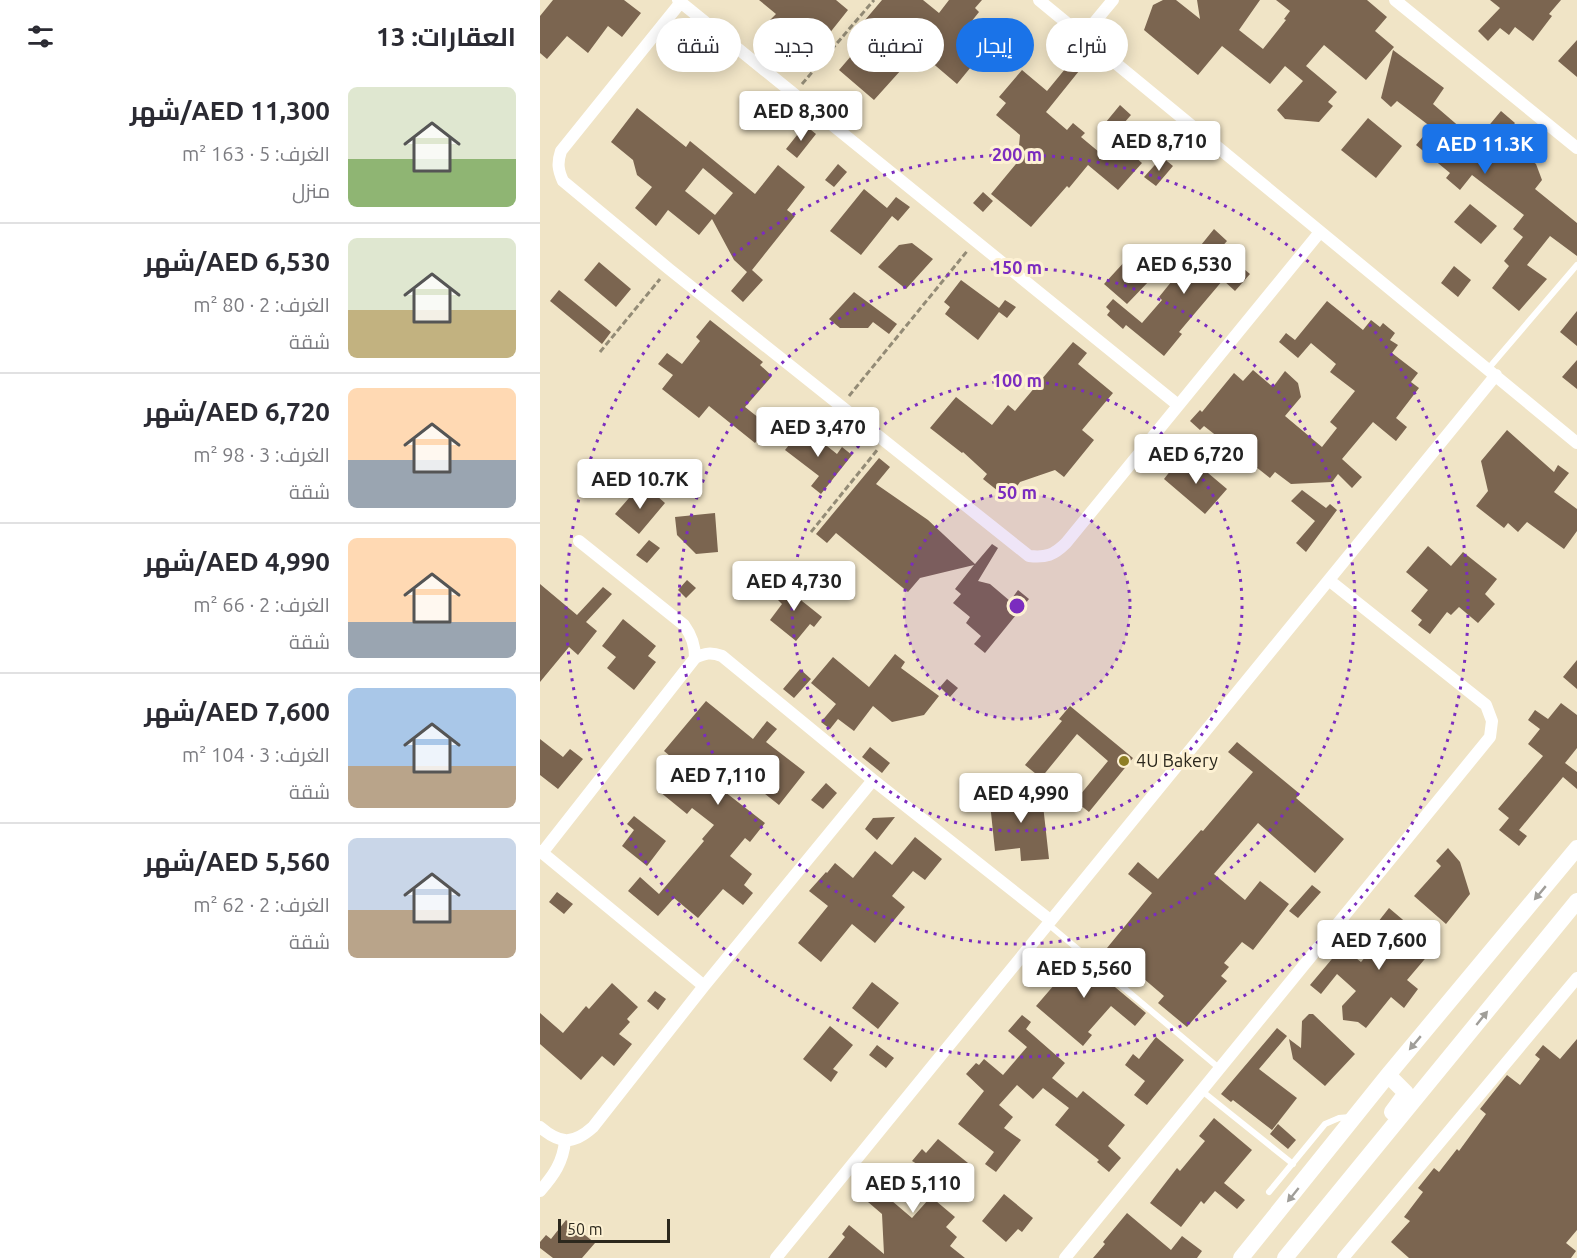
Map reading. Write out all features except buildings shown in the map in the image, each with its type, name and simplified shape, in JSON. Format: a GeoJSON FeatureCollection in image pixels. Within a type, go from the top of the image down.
{"type":"FeatureCollection","features":[{"type":"Feature","properties":{"kind":"main road"},"geometry":{"type":"LineString","coordinates":[[1241,1258],[1577,848]]}},
{"type":"Feature","properties":{"kind":"main road"},"geometry":{"type":"LineString","coordinates":[[1285,1258],[1577,902]]}},
{"type":"Feature","properties":{"kind":"main road"},"geometry":{"type":"LineString","coordinates":[[1348,1183],[1353,1163],[1405,1095],[1405,1091],[1388,1076]]}},
{"type":"Feature","properties":{"kind":"street"},"geometry":{"type":"LineString","coordinates":[[1039,0],[1061,18]]}},
{"type":"Feature","properties":{"kind":"street"},"geometry":{"type":"LineString","coordinates":[[1098,18],[1113,0]]}},
{"type":"Feature","properties":{"kind":"street"},"geometry":{"type":"LineString","coordinates":[[1395,0],[1577,148]]}},
{"type":"Feature","properties":{"kind":"street"},"geometry":{"type":"LineString","coordinates":[[1178,405],[679,1],[561,151],[558,161],[563,181],[1017,548],[1029,556],[1042,558],[1056,553],[1066,543],[1320,232]]}},
{"type":"Feature","properties":{"kind":"street"},"geometry":{"type":"LineString","coordinates":[[1127,72],[1577,443]]}},
{"type":"Feature","properties":{"kind":"street"},"geometry":{"type":"LineString","coordinates":[[776,1258],[1048,921],[1330,581],[1492,372]]}},
{"type":"Feature","properties":{"kind":"street"},"geometry":{"type":"LineString","coordinates":[[579,541],[684,625],[695,646],[695,658]]}},
{"type":"Feature","properties":{"kind":"street"},"geometry":{"type":"LineString","coordinates":[[1065,1258],[1490,736],[1492,721],[1486,705],[1330,581]]}},
{"type":"Feature","properties":{"kind":"street"},"geometry":{"type":"LineString","coordinates":[[704,986],[541,852],[695,658],[704,654],[713,653],[722,656],[1048,921]]}},
{"type":"Feature","properties":{"kind":"street"},"geometry":{"type":"LineString","coordinates":[[540,1127],[552,1137],[565,1141],[581,1137],[593,1127],[704,986],[873,780]]}},
{"type":"Feature","properties":{"kind":"street"},"geometry":{"type":"LineString","coordinates":[[1343,1258],[1577,978]]}},
{"type":"Feature","properties":{"kind":"street"},"geometry":{"type":"LineString","coordinates":[[540,1191],[559,1167],[564,1154],[565,1141]]}},
{"type":"Feature","properties":{"kind":"lane"},"geometry":{"type":"LineString","coordinates":[[1492,372],[1577,265]]}},
{"type":"Feature","properties":{"kind":"lane"},"geometry":{"type":"LineString","coordinates":[[1048,921],[1220,1068]]}},
{"type":"Feature","properties":{"kind":"lane"},"geometry":{"type":"LineString","coordinates":[[1201,1091],[1293,1164]]}},
{"type":"Feature","properties":{"kind":"lane"},"geometry":{"type":"LineString","coordinates":[[1269,1192],[1325,1124],[1339,1118],[1357,1117]]}},
{"type":"Feature","properties":{"kind":"path"},"geometry":{"type":"LineString","coordinates":[[793,95],[874,0]]}},
{"type":"Feature","properties":{"kind":"path"},"geometry":{"type":"LineString","coordinates":[[841,406],[975,242]]}},
{"type":"Feature","properties":{"kind":"path"},"geometry":{"type":"LineString","coordinates":[[600,352],[669,269]]}},
{"type":"Feature","properties":{"kind":"path"},"geometry":{"type":"LineString","coordinates":[[811,532],[884,441]]}},
{"type":"Feature","properties":{"kind":"place","name":"4U Bakery"},"geometry":{"type":"Point","coordinates":[1124,761]}}]}
